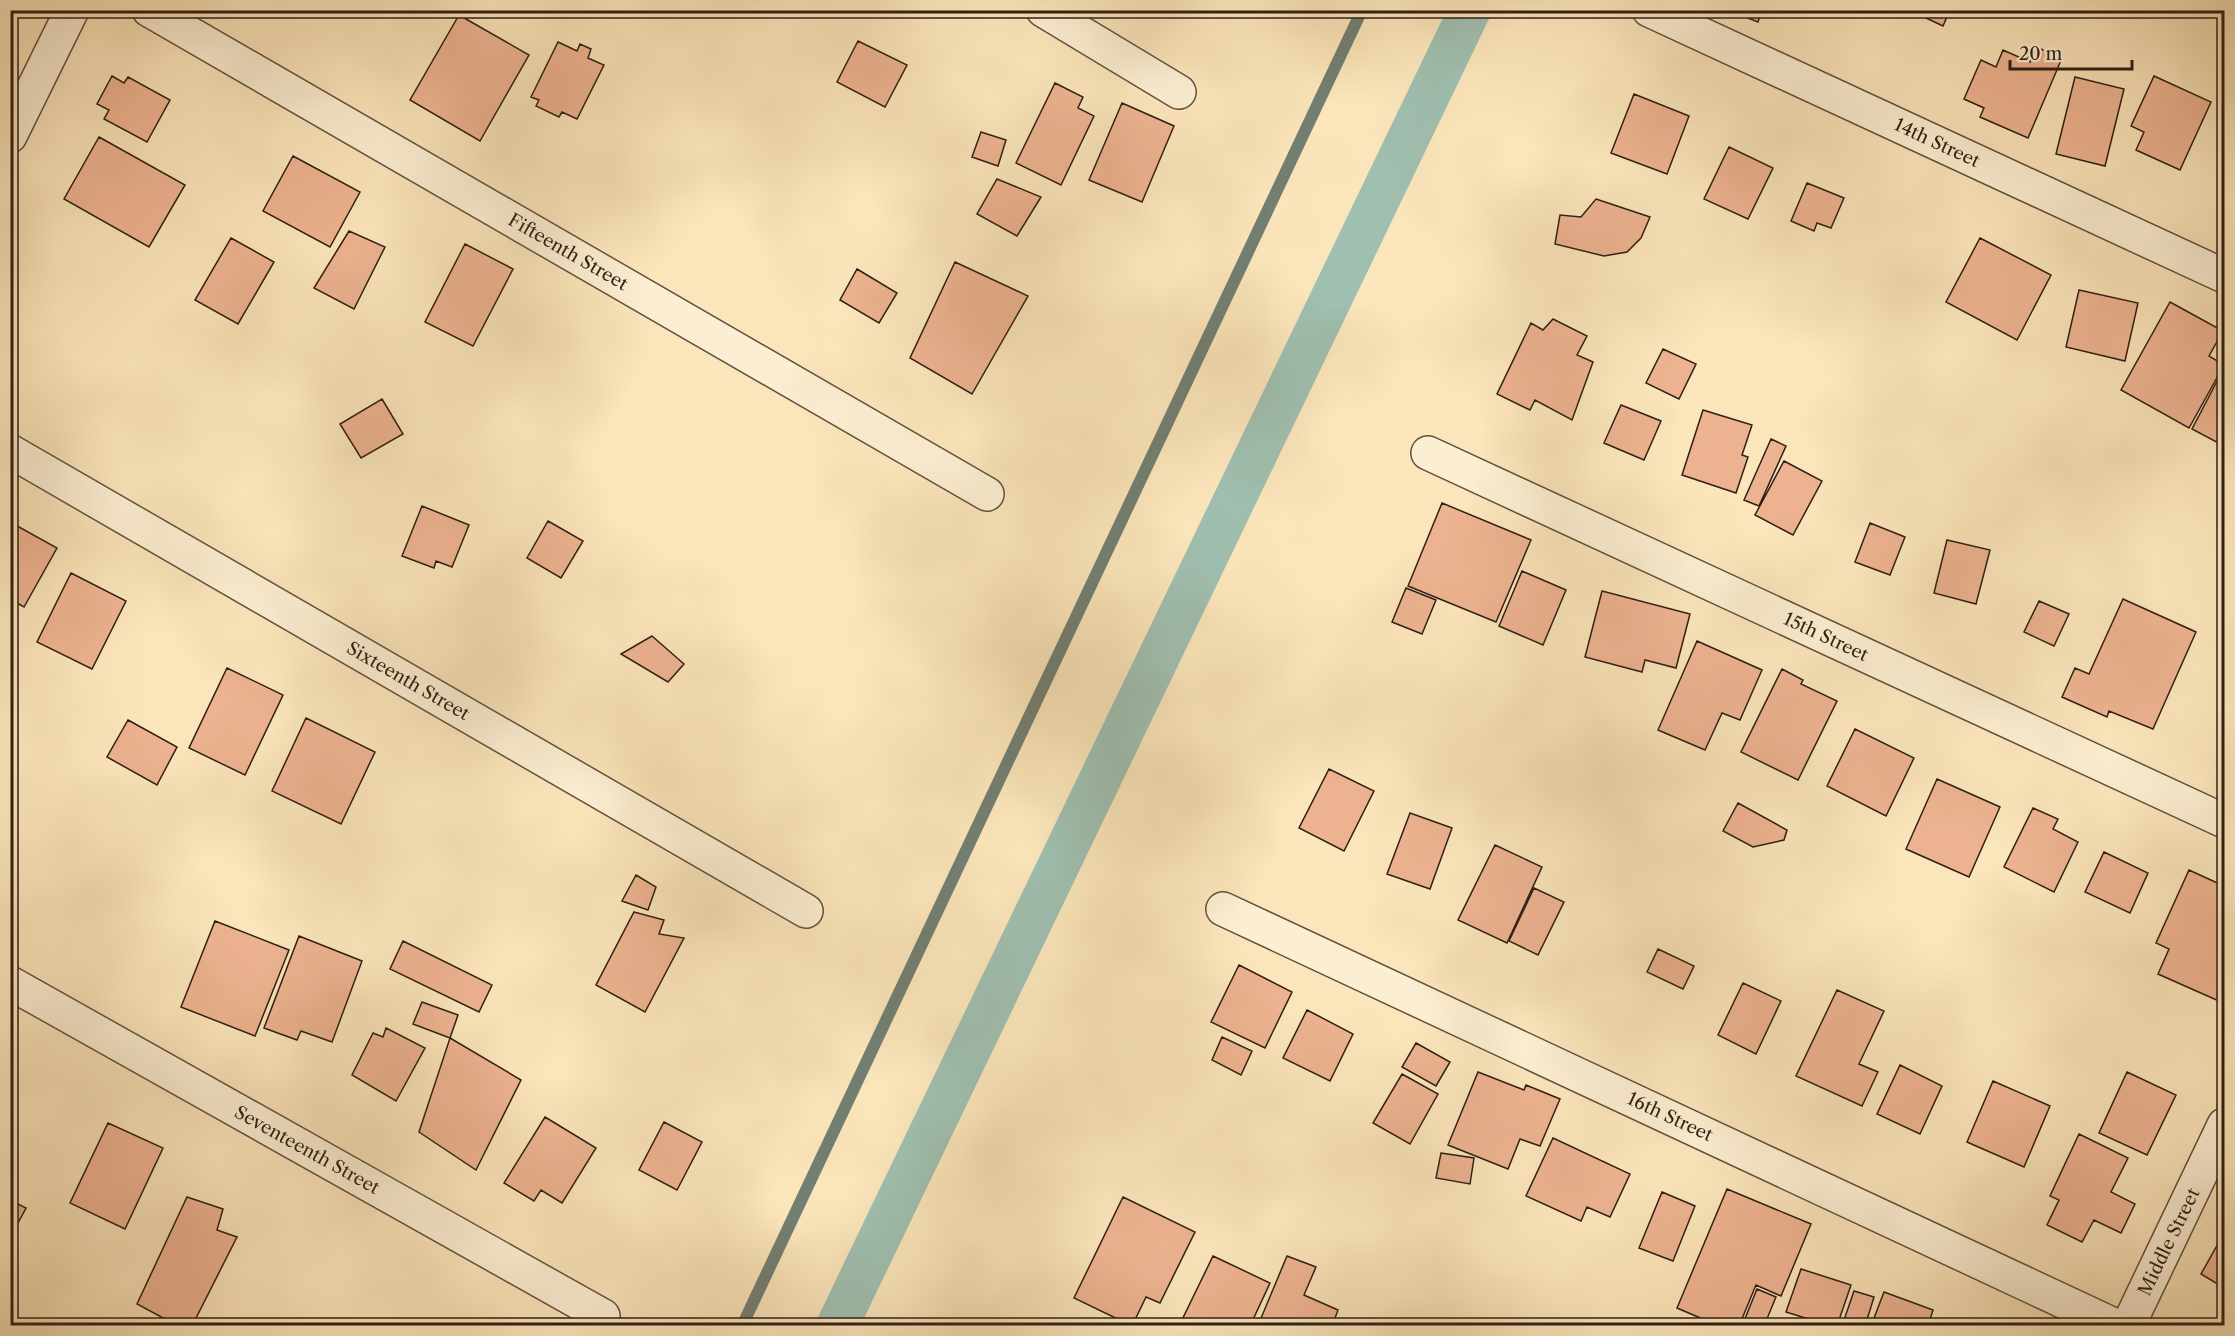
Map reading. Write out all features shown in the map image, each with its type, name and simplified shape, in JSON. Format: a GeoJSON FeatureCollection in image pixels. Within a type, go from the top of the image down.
{"type":"FeatureCollection","features":[{"type":"Feature","properties":{"kind":"street"},"geometry":{"type":"LineString","coordinates":[[10,136],[72,10]]}},
{"type":"Feature","properties":{"kind":"street","name":"Fifteenth Street"},"geometry":{"type":"LineString","coordinates":[[149,10],[987,494]]}},
{"type":"Feature","properties":{"kind":"street"},"geometry":{"type":"LineString","coordinates":[[1043,10],[1179,92]]}},
{"type":"Feature","properties":{"kind":"street","name":"14th Street"},"geometry":{"type":"LineString","coordinates":[[1649,10],[2224,276]]}},
{"type":"Feature","properties":{"kind":"street","name":"Sixteenth Street"},"geometry":{"type":"LineString","coordinates":[[10,451],[806,911]]}},
{"type":"Feature","properties":{"kind":"street","name":"15th Street"},"geometry":{"type":"LineString","coordinates":[[1428,453],[2224,821]]}},
{"type":"Feature","properties":{"kind":"street","name":"16th Street"},"geometry":{"type":"LineString","coordinates":[[1223,909],[2116,1326]]}},
{"type":"Feature","properties":{"kind":"street","name":"Seventeenth Street"},"geometry":{"type":"LineString","coordinates":[[10,983],[603,1316]]}},
{"type":"Feature","properties":{"kind":"street","name":"Middle Street"},"geometry":{"type":"LineString","coordinates":[[2128,1326],[2224,1125]]}},
{"type":"Feature","properties":{"kind":"building"},"geometry":{"type":"Polygon","coordinates":[[[1727,10],[1762,10],[1758,22],[1727,10]]]}},
{"type":"Feature","properties":{"kind":"building"},"geometry":{"type":"Polygon","coordinates":[[[1909,10],[1950,10],[1943,26],[1909,10]]]}},
{"type":"Feature","properties":{"kind":"building"},"geometry":{"type":"Polygon","coordinates":[[[459,15],[529,55],[480,141],[410,100],[459,15]]]}},
{"type":"Feature","properties":{"kind":"building"},"geometry":{"type":"Polygon","coordinates":[[[858,41],[907,65],[885,107],[837,82],[858,41]]]}},
{"type":"Feature","properties":{"kind":"building"},"geometry":{"type":"Polygon","coordinates":[[[558,42],[577,51],[580,44],[591,49],[588,58],[604,65],[577,119],[562,112],[559,117],[536,106],[539,100],[531,97],[558,42]]]}},
{"type":"Feature","properties":{"kind":"building"},"geometry":{"type":"Polygon","coordinates":[[[2036,47],[2062,58],[2028,138],[1980,117],[1984,108],[1964,99],[1981,60],[1996,67],[2003,50],[2030,62],[2036,47]]]}},
{"type":"Feature","properties":{"kind":"building"},"geometry":{"type":"Polygon","coordinates":[[[112,76],[124,83],[128,77],[170,100],[147,142],[104,119],[109,110],[97,104],[112,76]]]}},
{"type":"Feature","properties":{"kind":"building"},"geometry":{"type":"Polygon","coordinates":[[[2154,76],[2211,102],[2180,170],[2136,150],[2144,132],[2131,126],[2154,76]]]}},
{"type":"Feature","properties":{"kind":"building"},"geometry":{"type":"Polygon","coordinates":[[[2075,77],[2124,89],[2105,166],[2056,154],[2075,77]]]}},
{"type":"Feature","properties":{"kind":"building"},"geometry":{"type":"Polygon","coordinates":[[[1055,83],[1083,97],[1078,108],[1094,116],[1061,185],[1016,163],[1055,83]]]}},
{"type":"Feature","properties":{"kind":"building"},"geometry":{"type":"Polygon","coordinates":[[[1634,94],[1689,116],[1667,174],[1611,153],[1634,94]]]}},
{"type":"Feature","properties":{"kind":"building"},"geometry":{"type":"Polygon","coordinates":[[[1122,103],[1174,126],[1142,202],[1089,180],[1122,103]]]}},
{"type":"Feature","properties":{"kind":"building"},"geometry":{"type":"Polygon","coordinates":[[[981,132],[1006,140],[998,166],[972,157],[981,132]]]}},
{"type":"Feature","properties":{"kind":"building"},"geometry":{"type":"Polygon","coordinates":[[[99,137],[185,185],[149,247],[64,199],[99,137]]]}},
{"type":"Feature","properties":{"kind":"building"},"geometry":{"type":"Polygon","coordinates":[[[1729,147],[1773,168],[1748,219],[1704,199],[1729,147]]]}},
{"type":"Feature","properties":{"kind":"building"},"geometry":{"type":"Polygon","coordinates":[[[293,156],[360,192],[330,247],[263,211],[293,156]]]}},
{"type":"Feature","properties":{"kind":"building"},"geometry":{"type":"Polygon","coordinates":[[[997,179],[1041,197],[1017,236],[977,214],[997,179]]]}},
{"type":"Feature","properties":{"kind":"building"},"geometry":{"type":"Polygon","coordinates":[[[1807,183],[1844,198],[1831,228],[1817,223],[1814,231],[1791,221],[1807,183]]]}},
{"type":"Feature","properties":{"kind":"building"},"geometry":{"type":"Polygon","coordinates":[[[1596,199],[1650,217],[1641,238],[1627,252],[1604,256],[1555,244],[1560,215],[1581,217],[1596,199]]]}},
{"type":"Feature","properties":{"kind":"building"},"geometry":{"type":"Polygon","coordinates":[[[349,231],[385,247],[354,309],[314,288],[349,231]]]}},
{"type":"Feature","properties":{"kind":"building"},"geometry":{"type":"Polygon","coordinates":[[[231,238],[274,262],[238,324],[195,300],[231,238]]]}},
{"type":"Feature","properties":{"kind":"building"},"geometry":{"type":"Polygon","coordinates":[[[1980,238],[2051,275],[2017,340],[1946,302],[1980,238]]]}},
{"type":"Feature","properties":{"kind":"building"},"geometry":{"type":"Polygon","coordinates":[[[465,244],[513,269],[473,346],[425,322],[465,244]]]}},
{"type":"Feature","properties":{"kind":"building"},"geometry":{"type":"Polygon","coordinates":[[[955,262],[1028,296],[972,394],[910,358],[955,262]]]}},
{"type":"Feature","properties":{"kind":"building"},"geometry":{"type":"Polygon","coordinates":[[[857,269],[897,293],[879,323],[840,300],[857,269]]]}},
{"type":"Feature","properties":{"kind":"building"},"geometry":{"type":"Polygon","coordinates":[[[2079,290],[2138,303],[2125,361],[2066,347],[2079,290]]]}},
{"type":"Feature","properties":{"kind":"building"},"geometry":{"type":"Polygon","coordinates":[[[2170,302],[2223,331],[2209,356],[2224,365],[2189,428],[2121,390],[2170,302]]]}},
{"type":"Feature","properties":{"kind":"building"},"geometry":{"type":"Polygon","coordinates":[[[1553,319],[1587,336],[1577,355],[1593,362],[1572,420],[1535,400],[1530,410],[1497,394],[1531,323],[1543,330],[1553,319]]]}},
{"type":"Feature","properties":{"kind":"building"},"geometry":{"type":"Polygon","coordinates":[[[1663,349],[1696,364],[1679,399],[1646,383],[1663,349]]]}},
{"type":"Feature","properties":{"kind":"building"},"geometry":{"type":"Polygon","coordinates":[[[2224,368],[2224,446],[2192,429],[2224,368]]]}},
{"type":"Feature","properties":{"kind":"building"},"geometry":{"type":"Polygon","coordinates":[[[382,399],[403,434],[361,458],[340,424],[382,399]]]}},
{"type":"Feature","properties":{"kind":"building"},"geometry":{"type":"Polygon","coordinates":[[[1621,405],[1661,421],[1644,460],[1604,443],[1621,405]]]}},
{"type":"Feature","properties":{"kind":"building"},"geometry":{"type":"Polygon","coordinates":[[[1703,410],[1752,425],[1742,455],[1748,457],[1736,493],[1682,475],[1703,410]]]}},
{"type":"Feature","properties":{"kind":"building"},"geometry":{"type":"Polygon","coordinates":[[[1771,439],[1786,446],[1759,506],[1744,500],[1771,439]]]}},
{"type":"Feature","properties":{"kind":"building"},"geometry":{"type":"Polygon","coordinates":[[[1784,461],[1822,481],[1793,535],[1755,515],[1784,461]]]}},
{"type":"Feature","properties":{"kind":"building"},"geometry":{"type":"Polygon","coordinates":[[[1442,503],[1531,540],[1496,622],[1408,586],[1442,503]]]}},
{"type":"Feature","properties":{"kind":"building"},"geometry":{"type":"Polygon","coordinates":[[[422,506],[469,525],[452,567],[436,561],[434,568],[402,556],[422,506]]]}},
{"type":"Feature","properties":{"kind":"building"},"geometry":{"type":"Polygon","coordinates":[[[548,521],[583,541],[561,578],[527,558],[548,521]]]}},
{"type":"Feature","properties":{"kind":"building"},"geometry":{"type":"Polygon","coordinates":[[[10,522],[57,548],[24,607],[10,599],[10,522]]]}},
{"type":"Feature","properties":{"kind":"building"},"geometry":{"type":"Polygon","coordinates":[[[1870,523],[1905,537],[1890,575],[1855,562],[1870,523]]]}},
{"type":"Feature","properties":{"kind":"building"},"geometry":{"type":"Polygon","coordinates":[[[1947,540],[1990,550],[1976,604],[1934,593],[1947,540]]]}},
{"type":"Feature","properties":{"kind":"building"},"geometry":{"type":"Polygon","coordinates":[[[1522,571],[1566,590],[1543,645],[1499,626],[1522,571]]]}},
{"type":"Feature","properties":{"kind":"building"},"geometry":{"type":"Polygon","coordinates":[[[71,573],[126,601],[92,669],[37,642],[71,573]]]}},
{"type":"Feature","properties":{"kind":"building"},"geometry":{"type":"Polygon","coordinates":[[[1406,588],[1436,600],[1422,634],[1392,622],[1406,588]]]}},
{"type":"Feature","properties":{"kind":"building"},"geometry":{"type":"Polygon","coordinates":[[[1602,591],[1690,614],[1676,668],[1645,660],[1642,672],[1585,657],[1602,591]]]}},
{"type":"Feature","properties":{"kind":"building"},"geometry":{"type":"Polygon","coordinates":[[[2123,599],[2196,632],[2153,729],[2109,711],[2107,717],[2062,697],[2075,668],[2089,674],[2123,599]]]}},
{"type":"Feature","properties":{"kind":"building"},"geometry":{"type":"Polygon","coordinates":[[[2039,601],[2069,614],[2054,646],[2024,632],[2039,601]]]}},
{"type":"Feature","properties":{"kind":"building"},"geometry":{"type":"Polygon","coordinates":[[[652,636],[684,664],[668,682],[621,654],[652,636]]]}},
{"type":"Feature","properties":{"kind":"building"},"geometry":{"type":"Polygon","coordinates":[[[1697,641],[1762,670],[1740,720],[1722,713],[1705,750],[1658,730],[1697,641]]]}},
{"type":"Feature","properties":{"kind":"building"},"geometry":{"type":"Polygon","coordinates":[[[227,668],[283,695],[245,775],[189,748],[227,668]]]}},
{"type":"Feature","properties":{"kind":"building"},"geometry":{"type":"Polygon","coordinates":[[[1782,669],[1803,680],[1801,684],[1837,701],[1798,780],[1741,752],[1782,669]]]}},
{"type":"Feature","properties":{"kind":"building"},"geometry":{"type":"Polygon","coordinates":[[[306,718],[375,752],[341,824],[272,791],[306,718]]]}},
{"type":"Feature","properties":{"kind":"building"},"geometry":{"type":"Polygon","coordinates":[[[128,720],[177,747],[157,785],[107,757],[128,720]]]}},
{"type":"Feature","properties":{"kind":"building"},"geometry":{"type":"Polygon","coordinates":[[[1855,729],[1914,758],[1886,816],[1827,786],[1855,729]]]}},
{"type":"Feature","properties":{"kind":"building"},"geometry":{"type":"Polygon","coordinates":[[[1329,769],[1374,791],[1344,851],[1299,828],[1329,769]]]}},
{"type":"Feature","properties":{"kind":"building"},"geometry":{"type":"Polygon","coordinates":[[[1937,779],[2000,807],[1969,877],[1906,849],[1937,779]]]}},
{"type":"Feature","properties":{"kind":"building"},"geometry":{"type":"Polygon","coordinates":[[[1738,803],[1787,830],[1784,840],[1753,847],[1723,831],[1738,803]]]}},
{"type":"Feature","properties":{"kind":"building"},"geometry":{"type":"Polygon","coordinates":[[[2033,808],[2058,819],[2053,829],[2078,842],[2054,892],[2004,867],[2033,808]]]}},
{"type":"Feature","properties":{"kind":"building"},"geometry":{"type":"Polygon","coordinates":[[[1410,813],[1452,828],[1430,889],[1387,874],[1410,813]]]}},
{"type":"Feature","properties":{"kind":"building"},"geometry":{"type":"Polygon","coordinates":[[[1495,845],[1542,867],[1507,943],[1458,920],[1495,845]]]}},
{"type":"Feature","properties":{"kind":"building"},"geometry":{"type":"Polygon","coordinates":[[[2104,852],[2148,873],[2130,913],[2085,892],[2104,852]]]}},
{"type":"Feature","properties":{"kind":"building"},"geometry":{"type":"Polygon","coordinates":[[[2189,870],[2224,886],[2224,995],[2221,1002],[2158,974],[2169,949],[2156,943],[2189,870]]]}},
{"type":"Feature","properties":{"kind":"building"},"geometry":{"type":"Polygon","coordinates":[[[636,875],[656,887],[648,910],[622,901],[636,875]]]}},
{"type":"Feature","properties":{"kind":"building"},"geometry":{"type":"Polygon","coordinates":[[[1534,888],[1564,902],[1538,955],[1509,941],[1534,888]]]}},
{"type":"Feature","properties":{"kind":"building"},"geometry":{"type":"Polygon","coordinates":[[[634,912],[664,920],[659,934],[684,938],[645,1012],[596,985],[634,912]]]}},
{"type":"Feature","properties":{"kind":"building"},"geometry":{"type":"Polygon","coordinates":[[[215,921],[289,950],[255,1036],[181,1007],[215,921]]]}},
{"type":"Feature","properties":{"kind":"building"},"geometry":{"type":"Polygon","coordinates":[[[299,936],[362,961],[332,1042],[301,1031],[297,1040],[264,1028],[299,936]]]}},
{"type":"Feature","properties":{"kind":"building"},"geometry":{"type":"Polygon","coordinates":[[[403,941],[492,985],[479,1012],[390,969],[403,941]]]}},
{"type":"Feature","properties":{"kind":"building"},"geometry":{"type":"Polygon","coordinates":[[[1658,949],[1694,966],[1683,989],[1647,972],[1658,949]]]}},
{"type":"Feature","properties":{"kind":"building"},"geometry":{"type":"Polygon","coordinates":[[[1239,965],[1292,992],[1265,1048],[1211,1022],[1239,965]]]}},
{"type":"Feature","properties":{"kind":"building"},"geometry":{"type":"Polygon","coordinates":[[[1743,983],[1781,1001],[1756,1054],[1718,1035],[1743,983]]]}},
{"type":"Feature","properties":{"kind":"building"},"geometry":{"type":"Polygon","coordinates":[[[1837,990],[1884,1011],[1859,1064],[1878,1072],[1862,1106],[1796,1076],[1837,990]]]}},
{"type":"Feature","properties":{"kind":"building"},"geometry":{"type":"Polygon","coordinates":[[[422,1002],[458,1015],[450,1038],[413,1024],[422,1002]]]}},
{"type":"Feature","properties":{"kind":"building"},"geometry":{"type":"Polygon","coordinates":[[[1307,1010],[1353,1034],[1330,1081],[1283,1058],[1307,1010]]]}},
{"type":"Feature","properties":{"kind":"building"},"geometry":{"type":"Polygon","coordinates":[[[386,1028],[425,1048],[396,1101],[352,1075],[373,1033],[383,1037],[386,1028]]]}},
{"type":"Feature","properties":{"kind":"building"},"geometry":{"type":"Polygon","coordinates":[[[1222,1037],[1252,1051],[1241,1075],[1212,1060],[1222,1037]]]}},
{"type":"Feature","properties":{"kind":"building"},"geometry":{"type":"Polygon","coordinates":[[[450,1038],[521,1080],[476,1170],[419,1132],[450,1038]]]}},
{"type":"Feature","properties":{"kind":"building"},"geometry":{"type":"Polygon","coordinates":[[[1416,1043],[1450,1062],[1436,1086],[1402,1067],[1416,1043]]]}},
{"type":"Feature","properties":{"kind":"building"},"geometry":{"type":"Polygon","coordinates":[[[1900,1065],[1942,1086],[1920,1134],[1877,1114],[1900,1065]]]}},
{"type":"Feature","properties":{"kind":"building"},"geometry":{"type":"Polygon","coordinates":[[[1478,1072],[1524,1090],[1526,1085],[1560,1099],[1540,1146],[1520,1139],[1508,1169],[1448,1145],[1478,1072]]]}},
{"type":"Feature","properties":{"kind":"building"},"geometry":{"type":"Polygon","coordinates":[[[2127,1072],[2176,1095],[2147,1155],[2099,1133],[2127,1072]]]}},
{"type":"Feature","properties":{"kind":"building"},"geometry":{"type":"Polygon","coordinates":[[[1402,1074],[1438,1094],[1410,1144],[1373,1123],[1402,1074]]]}},
{"type":"Feature","properties":{"kind":"building"},"geometry":{"type":"Polygon","coordinates":[[[1993,1081],[2050,1106],[2024,1167],[1967,1142],[1993,1081]]]}},
{"type":"Feature","properties":{"kind":"building"},"geometry":{"type":"Polygon","coordinates":[[[545,1117],[596,1148],[562,1203],[541,1190],[534,1201],[504,1183],[545,1117]]]}},
{"type":"Feature","properties":{"kind":"building"},"geometry":{"type":"Polygon","coordinates":[[[664,1122],[702,1142],[677,1190],[639,1170],[664,1122]]]}},
{"type":"Feature","properties":{"kind":"building"},"geometry":{"type":"Polygon","coordinates":[[[108,1123],[163,1148],[125,1229],[70,1203],[108,1123]]]}},
{"type":"Feature","properties":{"kind":"building"},"geometry":{"type":"Polygon","coordinates":[[[2079,1134],[2128,1158],[2111,1192],[2135,1204],[2121,1233],[2094,1220],[2082,1242],[2047,1225],[2059,1200],[2050,1196],[2079,1134]]]}},
{"type":"Feature","properties":{"kind":"building"},"geometry":{"type":"Polygon","coordinates":[[[1553,1138],[1630,1174],[1610,1217],[1587,1207],[1581,1221],[1526,1196],[1553,1138]]]}},
{"type":"Feature","properties":{"kind":"building"},"geometry":{"type":"Polygon","coordinates":[[[1441,1153],[1474,1158],[1470,1184],[1436,1178],[1441,1153]]]}},
{"type":"Feature","properties":{"kind":"building"},"geometry":{"type":"Polygon","coordinates":[[[1727,1189],[1811,1224],[1781,1296],[1756,1285],[1739,1326],[1719,1326],[1677,1308],[1727,1189]]]}},
{"type":"Feature","properties":{"kind":"building"},"geometry":{"type":"Polygon","coordinates":[[[1662,1192],[1695,1206],[1673,1261],[1639,1248],[1662,1192]]]}},
{"type":"Feature","properties":{"kind":"building"},"geometry":{"type":"Polygon","coordinates":[[[187,1197],[223,1209],[217,1230],[237,1237],[192,1326],[178,1326],[137,1304],[187,1197]]]}},
{"type":"Feature","properties":{"kind":"building"},"geometry":{"type":"Polygon","coordinates":[[[1123,1197],[1195,1232],[1160,1303],[1146,1297],[1132,1326],[1074,1298],[1123,1197]]]}},
{"type":"Feature","properties":{"kind":"building"},"geometry":{"type":"Polygon","coordinates":[[[10,1200],[26,1208],[10,1238],[10,1200]]]}},
{"type":"Feature","properties":{"kind":"building"},"geometry":{"type":"Polygon","coordinates":[[[2224,1233],[2224,1288],[2201,1274],[2224,1233]]]}},
{"type":"Feature","properties":{"kind":"building"},"geometry":{"type":"Polygon","coordinates":[[[1213,1256],[1270,1283],[1250,1326],[1179,1326],[1213,1256]]]}},
{"type":"Feature","properties":{"kind":"building"},"geometry":{"type":"Polygon","coordinates":[[[1287,1256],[1316,1267],[1304,1295],[1338,1310],[1332,1326],[1266,1326],[1259,1323],[1287,1256]]]}},
{"type":"Feature","properties":{"kind":"building"},"geometry":{"type":"Polygon","coordinates":[[[1801,1269],[1851,1285],[1837,1326],[1786,1312],[1801,1269]]]}},
{"type":"Feature","properties":{"kind":"building"},"geometry":{"type":"Polygon","coordinates":[[[1757,1289],[1776,1297],[1764,1326],[1742,1326],[1757,1289]]]}},
{"type":"Feature","properties":{"kind":"building"},"geometry":{"type":"Polygon","coordinates":[[[1854,1291],[1874,1297],[1865,1326],[1842,1326],[1854,1291]]]}},
{"type":"Feature","properties":{"kind":"building"},"geometry":{"type":"Polygon","coordinates":[[[1884,1292],[1933,1310],[1928,1326],[1871,1326],[1884,1292]]]}},
{"type":"Feature","properties":{"kind":"waterway"},"geometry":{"type":"LineString","coordinates":[[742,1326],[1362,10]]}},
{"type":"Feature","properties":{"kind":"waterway"},"geometry":{"type":"LineString","coordinates":[[837,1326],[1470,10]]}}]}
